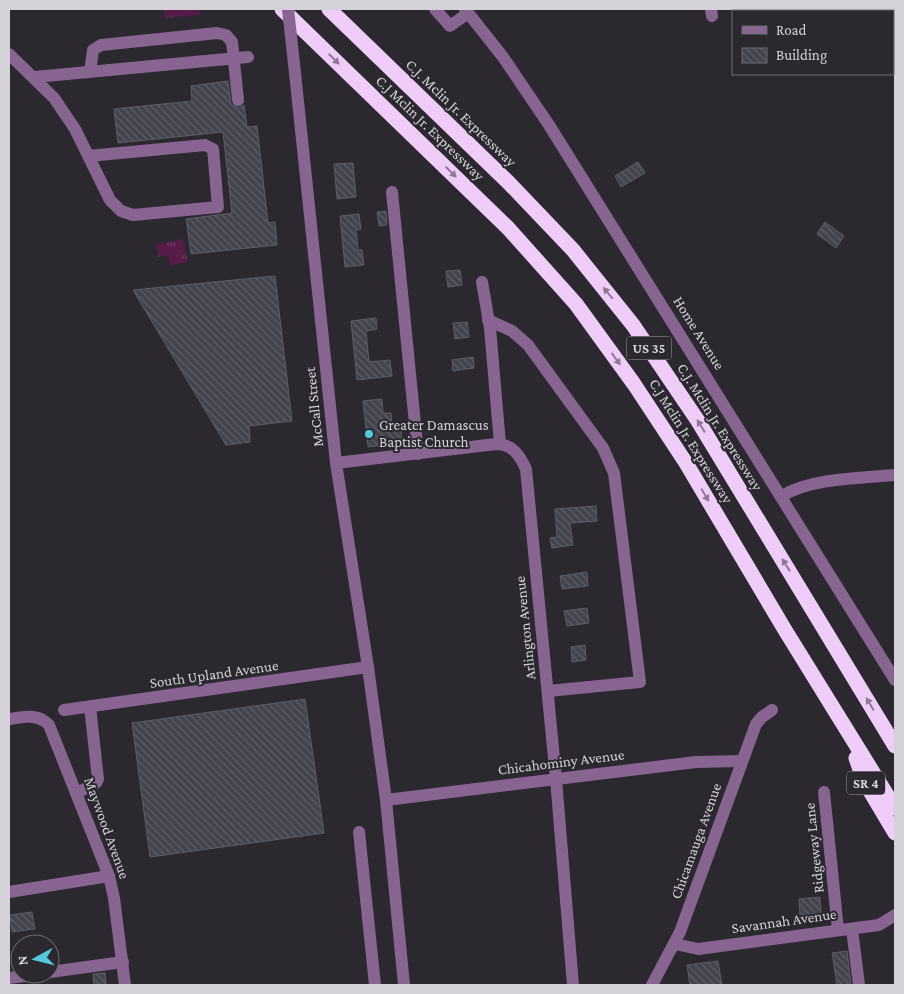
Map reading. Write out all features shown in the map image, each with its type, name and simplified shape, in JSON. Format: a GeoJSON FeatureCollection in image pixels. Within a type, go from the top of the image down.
{"type":"FeatureCollection","features":[{"type":"Feature","properties":{"kind":"highway","name":"C.J Mclin Jr. Expressway"},"geometry":{"type":"LineString","coordinates":[[282,9],[508,228],[576,304],[634,384],[686,462],[895,808]]}},
{"type":"Feature","properties":{"kind":"highway","name":"C.J. Mclin Jr. Expressway"},"geometry":{"type":"LineString","coordinates":[[329,9],[508,182],[573,250],[634,325],[698,421],[895,746]]}},
{"type":"Feature","properties":{"kind":"highway","name":"SR 4"},"geometry":{"type":"LineString","coordinates":[[845,728],[864,781],[895,832]]}},
{"type":"Feature","properties":{"kind":"street","name":"McCall Street"},"geometry":{"type":"LineString","coordinates":[[288,9],[336,463],[368,667],[386,800],[404,985]]}},
{"type":"Feature","properties":{"kind":"street"},"geometry":{"type":"LineString","coordinates":[[435,9],[450,26],[467,11]]}},
{"type":"Feature","properties":{"kind":"street","name":"Home Avenue"},"geometry":{"type":"LineString","coordinates":[[467,11],[529,94],[782,496],[895,680]]}},
{"type":"Feature","properties":{"kind":"street"},"geometry":{"type":"LineString","coordinates":[[90,72],[93,50],[101,45],[217,33],[226,35],[232,42],[238,100]]}},
{"type":"Feature","properties":{"kind":"street"},"geometry":{"type":"LineString","coordinates":[[9,54],[35,77],[54,98],[75,129],[88,156],[110,200],[121,211],[133,215],[218,207],[213,149],[205,145],[88,156]]}},
{"type":"Feature","properties":{"kind":"street"},"geometry":{"type":"LineString","coordinates":[[35,77],[248,57]]}},
{"type":"Feature","properties":{"kind":"street"},"geometry":{"type":"LineString","coordinates":[[392,192],[418,454]]}},
{"type":"Feature","properties":{"kind":"street"},"geometry":{"type":"LineString","coordinates":[[336,463],[500,444],[488,320],[482,282]]}},
{"type":"Feature","properties":{"kind":"street"},"geometry":{"type":"LineString","coordinates":[[488,320],[512,331],[528,345],[603,448],[614,473],[640,682],[548,691]]}},
{"type":"Feature","properties":{"kind":"street","name":"Arlington Avenue"},"geometry":{"type":"LineString","coordinates":[[500,444],[515,451],[526,469],[548,691],[573,985]]}},
{"type":"Feature","properties":{"kind":"street"},"geometry":{"type":"LineString","coordinates":[[782,496],[794,488],[895,474]]}},
{"type":"Feature","properties":{"kind":"street","name":"South Upland Avenue"},"geometry":{"type":"LineString","coordinates":[[64,710],[368,667]]}},
{"type":"Feature","properties":{"kind":"street"},"geometry":{"type":"LineString","coordinates":[[77,793],[96,783],[98,779],[90,707]]}},
{"type":"Feature","properties":{"kind":"street","name":"Chicamauga Avenue"},"geometry":{"type":"LineString","coordinates":[[652,985],[675,944],[756,724],[772,710]]}},
{"type":"Feature","properties":{"kind":"street","name":"Maywood Avenue"},"geometry":{"type":"LineString","coordinates":[[9,719],[33,716],[42,718],[50,726],[109,876],[125,985]]}},
{"type":"Feature","properties":{"kind":"street","name":"Chicahominy Avenue"},"geometry":{"type":"LineString","coordinates":[[386,800],[696,762],[742,761]]}},
{"type":"Feature","properties":{"kind":"street","name":"Ridgeway Lane"},"geometry":{"type":"LineString","coordinates":[[824,792],[838,930]]}},
{"type":"Feature","properties":{"kind":"street"},"geometry":{"type":"LineString","coordinates":[[359,832],[375,985]]}},
{"type":"Feature","properties":{"kind":"street"},"geometry":{"type":"LineString","coordinates":[[9,892],[109,876]]}},
{"type":"Feature","properties":{"kind":"street","name":"Savannah Avenue"},"geometry":{"type":"LineString","coordinates":[[675,944],[698,949],[879,925],[890,920],[895,914]]}},
{"type":"Feature","properties":{"kind":"street"},"geometry":{"type":"LineString","coordinates":[[852,928],[859,985]]}},
{"type":"Feature","properties":{"kind":"street"},"geometry":{"type":"LineString","coordinates":[[60,971],[123,962]]}},
{"type":"Feature","properties":{"kind":"green space"},"geometry":{"type":"Polygon","coordinates":[[[164,9],[199,9],[200,15],[165,18],[164,9]]]}},
{"type":"Feature","properties":{"kind":"green space"},"geometry":{"type":"Polygon","coordinates":[[[183,239],[188,262],[170,266],[168,255],[158,257],[156,245],[183,239]]]}},
{"type":"Feature","properties":{"kind":"building"},"geometry":{"type":"Polygon","coordinates":[[[228,81],[231,104],[238,108],[244,105],[247,127],[257,126],[268,223],[275,222],[277,245],[191,254],[186,219],[232,213],[223,132],[118,143],[114,109],[192,101],[191,86],[228,81]]]}},
{"type":"Feature","properties":{"kind":"building"},"geometry":{"type":"Polygon","coordinates":[[[638,162],[645,173],[621,187],[615,176],[638,162]]]}},
{"type":"Feature","properties":{"kind":"building"},"geometry":{"type":"Polygon","coordinates":[[[353,163],[356,197],[337,199],[334,164],[353,163]]]}},
{"type":"Feature","properties":{"kind":"building"},"geometry":{"type":"Polygon","coordinates":[[[386,211],[387,225],[379,226],[377,212],[386,211]]]}},
{"type":"Feature","properties":{"kind":"building"},"geometry":{"type":"Polygon","coordinates":[[[359,214],[361,229],[356,230],[358,250],[362,250],[364,265],[345,267],[340,216],[359,214]]]}},
{"type":"Feature","properties":{"kind":"building"},"geometry":{"type":"Polygon","coordinates":[[[825,222],[844,236],[836,248],[817,234],[825,222]]]}},
{"type":"Feature","properties":{"kind":"building"},"geometry":{"type":"Polygon","coordinates":[[[460,270],[462,285],[448,287],[446,271],[460,270]]]}},
{"type":"Feature","properties":{"kind":"building"},"geometry":{"type":"Polygon","coordinates":[[[275,276],[292,421],[249,426],[250,442],[226,445],[133,290],[275,276]]]}},
{"type":"Feature","properties":{"kind":"building"},"geometry":{"type":"Polygon","coordinates":[[[376,318],[377,329],[366,331],[369,362],[390,360],[392,376],[357,380],[351,321],[376,318]]]}},
{"type":"Feature","properties":{"kind":"building"},"geometry":{"type":"Polygon","coordinates":[[[467,322],[469,337],[455,339],[453,323],[467,322]]]}},
{"type":"Feature","properties":{"kind":"building"},"geometry":{"type":"Polygon","coordinates":[[[473,357],[474,368],[453,371],[452,360],[473,357]]]}},
{"type":"Feature","properties":{"kind":"building"},"geometry":{"type":"Polygon","coordinates":[[[382,399],[383,413],[391,413],[392,427],[401,427],[402,443],[368,447],[363,401],[382,399]]]}},
{"type":"Feature","properties":{"kind":"building"},"geometry":{"type":"Polygon","coordinates":[[[596,506],[597,521],[570,523],[573,545],[552,548],[550,538],[557,537],[555,509],[596,506]]]}},
{"type":"Feature","properties":{"kind":"building"},"geometry":{"type":"Polygon","coordinates":[[[587,572],[588,586],[562,589],[560,576],[587,572]]]}},
{"type":"Feature","properties":{"kind":"building"},"geometry":{"type":"Polygon","coordinates":[[[587,608],[589,623],[567,626],[564,611],[587,608]]]}},
{"type":"Feature","properties":{"kind":"building"},"geometry":{"type":"Polygon","coordinates":[[[585,645],[586,660],[572,662],[571,647],[585,645]]]}},
{"type":"Feature","properties":{"kind":"building"},"geometry":{"type":"Polygon","coordinates":[[[305,699],[324,833],[150,857],[132,723],[305,699]]]}},
{"type":"Feature","properties":{"kind":"building"},"geometry":{"type":"Polygon","coordinates":[[[820,897],[821,913],[800,915],[799,899],[820,897]]]}},
{"type":"Feature","properties":{"kind":"building"},"geometry":{"type":"Polygon","coordinates":[[[32,912],[35,929],[12,932],[10,915],[32,912]]]}},
{"type":"Feature","properties":{"kind":"building"},"geometry":{"type":"Polygon","coordinates":[[[847,951],[851,985],[837,985],[832,953],[847,951]]]}},
{"type":"Feature","properties":{"kind":"building"},"geometry":{"type":"Polygon","coordinates":[[[718,961],[722,985],[690,985],[687,965],[718,961]]]}},
{"type":"Feature","properties":{"kind":"building"},"geometry":{"type":"Polygon","coordinates":[[[105,973],[106,985],[94,985],[93,974],[105,973]]]}},
{"type":"Feature","properties":{"kind":"place","name":"Greater Damascus Baptist Church"},"geometry":{"type":"Point","coordinates":[369,434]}}]}
